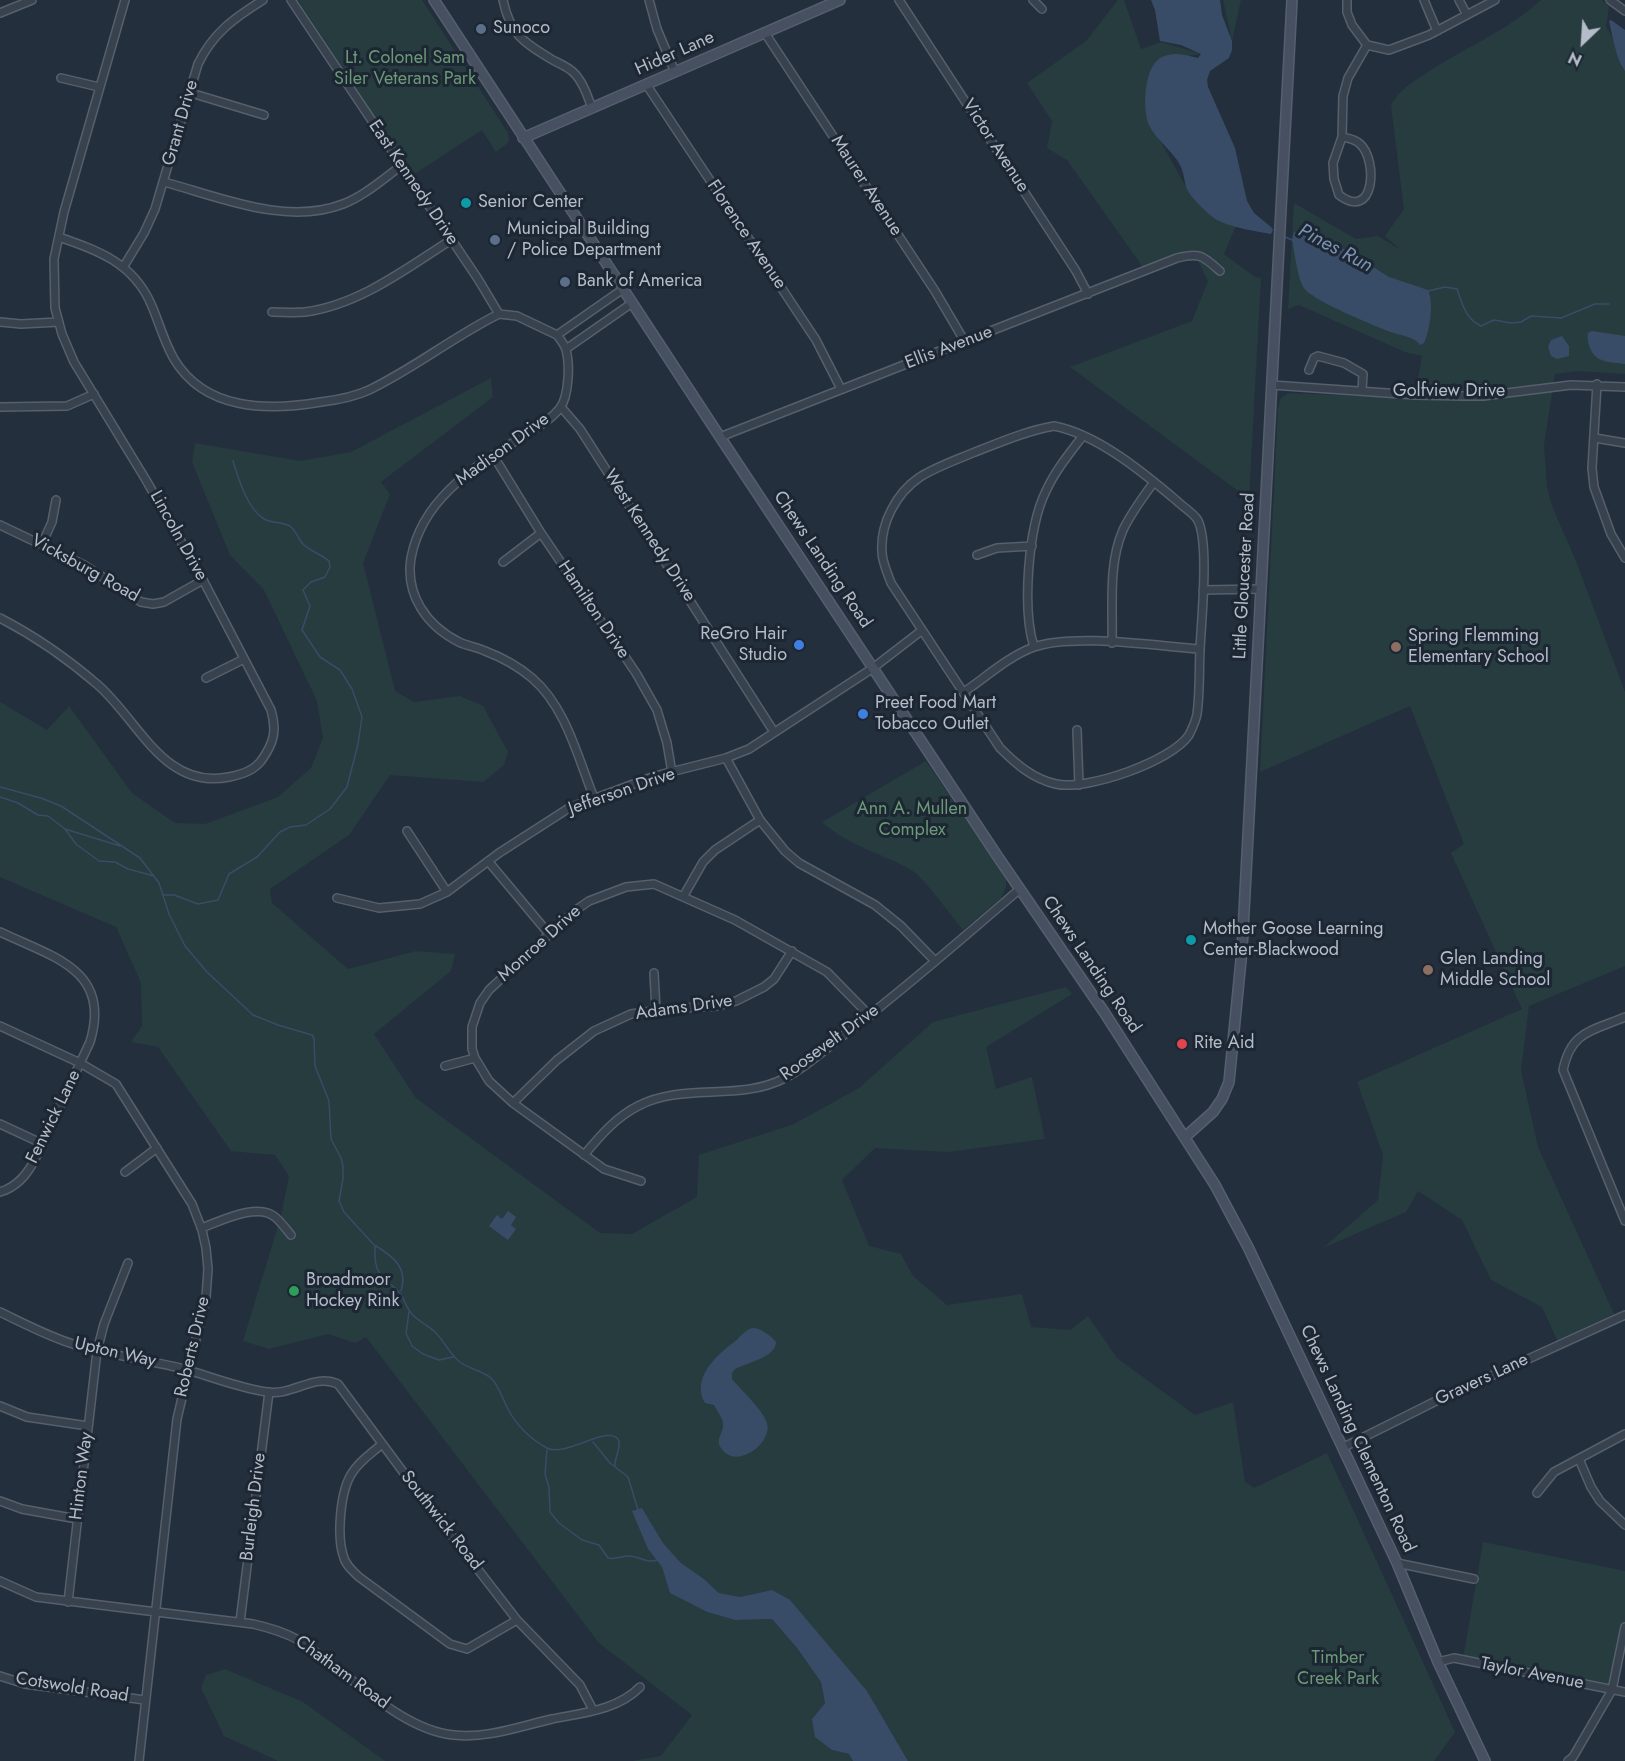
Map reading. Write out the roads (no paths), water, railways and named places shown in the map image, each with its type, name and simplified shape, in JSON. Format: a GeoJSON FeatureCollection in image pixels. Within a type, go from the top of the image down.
{"type":"FeatureCollection","features":[{"type":"Feature","properties":{"kind":"main road","name":"Chews Landing Road"},"geometry":{"type":"LineString","coordinates":[[434,0],[720,437],[1185,1137]]}},
{"type":"Feature","properties":{"kind":"main road","name":"Hider Lane"},"geometry":{"type":"LineString","coordinates":[[523,138],[840,0]]}},
{"type":"Feature","properties":{"kind":"main road","name":"Little Gloucester Road"},"geometry":{"type":"LineString","coordinates":[[1185,1137],[1213,1112],[1222,1099],[1232,1071],[1242,950],[1292,0]]}},
{"type":"Feature","properties":{"kind":"main road","name":"Chews Landing Clementon Road"},"geometry":{"type":"LineString","coordinates":[[1185,1137],[1238,1226],[1397,1563],[1438,1662],[1485,1761]]}},
{"type":"Feature","properties":{"kind":"street"},"geometry":{"type":"LineString","coordinates":[[0,13],[32,0]]}},
{"type":"Feature","properties":{"kind":"street","name":"Lincoln Drive"},"geometry":{"type":"LineString","coordinates":[[0,618],[24,630],[80,669],[123,710],[166,762],[192,776],[215,780],[234,776],[259,764],[268,750],[274,737],[275,725],[271,710],[203,580],[146,480],[74,362],[55,308],[54,259],[59,237],[125,0]]}},
{"type":"Feature","properties":{"kind":"street","name":"Grant Drive"},"geometry":{"type":"LineString","coordinates":[[124,266],[144,233],[155,208],[198,64],[205,50],[230,21],[263,0]]}},
{"type":"Feature","properties":{"kind":"street","name":"East Kennedy Drive"},"geometry":{"type":"LineString","coordinates":[[291,0],[499,314]]}},
{"type":"Feature","properties":{"kind":"street"},"geometry":{"type":"LineString","coordinates":[[502,0],[506,19],[517,36],[532,48],[572,71],[581,81],[592,108]]}},
{"type":"Feature","properties":{"kind":"street"},"geometry":{"type":"LineString","coordinates":[[649,0],[657,29],[675,72]]}},
{"type":"Feature","properties":{"kind":"street","name":"Victor Avenue"},"geometry":{"type":"LineString","coordinates":[[899,0],[1076,271],[1088,294]]}},
{"type":"Feature","properties":{"kind":"street"},"geometry":{"type":"LineString","coordinates":[[1033,0],[1042,9]]}},
{"type":"Feature","properties":{"kind":"street"},"geometry":{"type":"LineString","coordinates":[[1347,0],[1347,12],[1352,25],[1367,45],[1389,50],[1437,31],[1495,0]]}},
{"type":"Feature","properties":{"kind":"street"},"geometry":{"type":"LineString","coordinates":[[1424,0],[1437,31]]}},
{"type":"Feature","properties":{"kind":"street"},"geometry":{"type":"LineString","coordinates":[[1459,0],[1467,15]]}},
{"type":"Feature","properties":{"kind":"street"},"geometry":{"type":"LineString","coordinates":[[1610,0],[1625,11]]}},
{"type":"Feature","properties":{"kind":"street","name":"Maurer Avenue"},"geometry":{"type":"LineString","coordinates":[[765,33],[935,291],[965,342]]}},
{"type":"Feature","properties":{"kind":"street"},"geometry":{"type":"LineString","coordinates":[[1342,137],[1361,144],[1369,161],[1371,180],[1366,197],[1360,201],[1351,202],[1339,195],[1334,179],[1333,164],[1342,137],[1343,96],[1348,78],[1367,45]]}},
{"type":"Feature","properties":{"kind":"street"},"geometry":{"type":"LineString","coordinates":[[61,78],[99,87]]}},
{"type":"Feature","properties":{"kind":"street","name":"Florence Avenue"},"geometry":{"type":"LineString","coordinates":[[646,84],[816,340],[841,389]]}},
{"type":"Feature","properties":{"kind":"street"},"geometry":{"type":"LineString","coordinates":[[190,93],[264,115]]}},
{"type":"Feature","properties":{"kind":"street"},"geometry":{"type":"LineString","coordinates":[[164,182],[282,212],[316,211],[344,204],[401,166]]}},
{"type":"Feature","properties":{"kind":"street"},"geometry":{"type":"LineString","coordinates":[[59,237],[124,266],[140,284],[151,304],[174,360],[190,379],[207,392],[226,401],[248,406],[298,406],[367,391],[499,314],[517,316],[557,334],[566,349],[567,388],[561,406]]}},
{"type":"Feature","properties":{"kind":"street"},"geometry":{"type":"LineString","coordinates":[[272,312],[306,312],[345,300],[382,283],[451,240]]}},
{"type":"Feature","properties":{"kind":"street","name":"Ellis Avenue"},"geometry":{"type":"LineString","coordinates":[[720,437],[1177,258],[1193,254],[1207,260],[1221,271]]}},
{"type":"Feature","properties":{"kind":"street"},"geometry":{"type":"LineString","coordinates":[[557,334],[623,289]]}},
{"type":"Feature","properties":{"kind":"street"},"geometry":{"type":"LineString","coordinates":[[566,349],[632,303]]}},
{"type":"Feature","properties":{"kind":"street"},"geometry":{"type":"LineString","coordinates":[[0,322],[21,324],[59,322]]}},
{"type":"Feature","properties":{"kind":"street"},"geometry":{"type":"LineString","coordinates":[[1309,370],[1317,356],[1344,363],[1363,374],[1362,391]]}},
{"type":"Feature","properties":{"kind":"street"},"geometry":{"type":"LineString","coordinates":[[1597,384],[1592,468],[1594,487],[1611,534],[1625,558]]}},
{"type":"Feature","properties":{"kind":"street","name":"Golfview Drive"},"geometry":{"type":"LineString","coordinates":[[1272,385],[1483,396],[1571,385],[1597,384],[1625,387]]}},
{"type":"Feature","properties":{"kind":"street"},"geometry":{"type":"LineString","coordinates":[[0,407],[67,406],[94,394]]}},
{"type":"Feature","properties":{"kind":"street","name":"Madison Drive"},"geometry":{"type":"LineString","coordinates":[[561,406],[544,422],[493,455],[445,492],[432,507],[414,544],[410,581],[415,598],[424,614],[439,631],[461,643],[486,651],[506,661],[532,678],[551,701],[567,729],[594,798]]}},
{"type":"Feature","properties":{"kind":"street","name":"West Kennedy Drive"},"geometry":{"type":"LineString","coordinates":[[561,406],[580,429],[774,732]]}},
{"type":"Feature","properties":{"kind":"street"},"geometry":{"type":"LineString","coordinates":[[1054,426],[1067,429],[1082,437],[1100,445],[1154,482],[1196,518],[1200,527],[1203,590],[1197,716],[1188,736],[1176,749],[1151,761],[1118,775],[1079,785],[1058,784],[1043,780],[1019,767],[999,748],[891,583],[882,554],[882,533],[891,508],[906,490],[919,478],[935,470],[1037,429],[1054,426]]}},
{"type":"Feature","properties":{"kind":"street"},"geometry":{"type":"LineString","coordinates":[[1034,647],[1029,633],[1028,618],[1032,546],[1037,516],[1045,493],[1058,468],[1082,437]]}},
{"type":"Feature","properties":{"kind":"street"},"geometry":{"type":"LineString","coordinates":[[1595,438],[1625,443]]}},
{"type":"Feature","properties":{"kind":"street","name":"Hamilton Drive"},"geometry":{"type":"LineString","coordinates":[[493,455],[541,533],[636,673],[657,710],[668,743],[672,773]]}},
{"type":"Feature","properties":{"kind":"street"},"geometry":{"type":"LineString","coordinates":[[1112,643],[1114,567],[1118,545],[1128,520],[1154,482]]}},
{"type":"Feature","properties":{"kind":"street"},"geometry":{"type":"LineString","coordinates":[[42,544],[52,522],[56,500]]}},
{"type":"Feature","properties":{"kind":"street","name":"Vicksburg Road"},"geometry":{"type":"LineString","coordinates":[[0,525],[84,565],[141,602],[153,604],[164,602],[203,580]]}},
{"type":"Feature","properties":{"kind":"street"},"geometry":{"type":"LineString","coordinates":[[503,562],[541,533]]}},
{"type":"Feature","properties":{"kind":"street"},"geometry":{"type":"LineString","coordinates":[[977,555],[997,548],[1032,546]]}},
{"type":"Feature","properties":{"kind":"street"},"geometry":{"type":"LineString","coordinates":[[1203,590],[1261,589]]}},
{"type":"Feature","properties":{"kind":"street","name":"Jefferson Drive"},"geometry":{"type":"LineString","coordinates":[[337,898],[379,908],[399,908],[420,904],[447,892],[488,861],[569,808],[655,776],[726,758],[749,749],[873,668],[921,631]]}},
{"type":"Feature","properties":{"kind":"street"},"geometry":{"type":"LineString","coordinates":[[964,692],[1034,647],[1076,641],[1200,649]]}},
{"type":"Feature","properties":{"kind":"street"},"geometry":{"type":"LineString","coordinates":[[206,678],[244,659]]}},
{"type":"Feature","properties":{"kind":"street"},"geometry":{"type":"LineString","coordinates":[[1077,730],[1079,785]]}},
{"type":"Feature","properties":{"kind":"street"},"geometry":{"type":"LineString","coordinates":[[726,758],[760,820],[785,851],[799,863],[875,904],[901,926],[935,961]]}},
{"type":"Feature","properties":{"kind":"street"},"geometry":{"type":"LineString","coordinates":[[683,897],[703,862],[709,856],[760,820]]}},
{"type":"Feature","properties":{"kind":"street"},"geometry":{"type":"LineString","coordinates":[[407,831],[447,892]]}},
{"type":"Feature","properties":{"kind":"street"},"geometry":{"type":"LineString","coordinates":[[488,861],[549,934]]}},
{"type":"Feature","properties":{"kind":"street","name":"Monroe Drive"},"geometry":{"type":"LineString","coordinates":[[641,1181],[604,1168],[513,1103],[489,1081],[472,1049],[472,1027],[480,1002],[489,990],[573,912],[589,901],[626,887],[654,885],[735,920],[827,972],[870,1016]]}},
{"type":"Feature","properties":{"kind":"street","name":"Roosevelt Drive"},"geometry":{"type":"LineString","coordinates":[[584,1155],[611,1125],[638,1106],[658,1098],[762,1088],[787,1078],[870,1016],[1020,889]]}},
{"type":"Feature","properties":{"kind":"street","name":"Fenwick Lane"},"geometry":{"type":"LineString","coordinates":[[0,932],[64,962],[82,977],[92,992],[96,1010],[96,1023],[90,1042],[43,1144],[30,1168],[19,1181],[0,1192]]}},
{"type":"Feature","properties":{"kind":"street","name":"Adams Drive"},"geometry":{"type":"LineString","coordinates":[[513,1103],[557,1060],[594,1031],[631,1014],[736,1001],[764,987],[774,979],[792,951]]}},
{"type":"Feature","properties":{"kind":"street"},"geometry":{"type":"LineString","coordinates":[[654,973],[656,1011]]}},
{"type":"Feature","properties":{"kind":"street"},"geometry":{"type":"LineString","coordinates":[[1625,1017],[1581,1035],[1571,1045],[1563,1070],[1566,1083],[1622,1204],[1625,1221]]}},
{"type":"Feature","properties":{"kind":"street","name":"Roberts Drive"},"geometry":{"type":"LineString","coordinates":[[0,1026],[80,1063],[116,1084],[192,1204],[201,1228],[208,1269],[206,1297],[177,1419],[139,1761]]}},
{"type":"Feature","properties":{"kind":"street"},"geometry":{"type":"LineString","coordinates":[[445,1066],[475,1058]]}},
{"type":"Feature","properties":{"kind":"street"},"geometry":{"type":"LineString","coordinates":[[0,1124],[43,1144]]}},
{"type":"Feature","properties":{"kind":"street"},"geometry":{"type":"LineString","coordinates":[[125,1172],[157,1148]]}},
{"type":"Feature","properties":{"kind":"street"},"geometry":{"type":"LineString","coordinates":[[201,1228],[251,1211],[264,1210],[275,1216],[291,1235]]}},
{"type":"Feature","properties":{"kind":"street","name":"Hinton Way"},"geometry":{"type":"LineString","coordinates":[[68,1602],[97,1351],[104,1324],[128,1263]]}},
{"type":"Feature","properties":{"kind":"street","name":"Upton Way"},"geometry":{"type":"LineString","coordinates":[[0,1312],[52,1337],[97,1351],[187,1370],[232,1385],[269,1392]]}},
{"type":"Feature","properties":{"kind":"street","name":"Gravers Lane"},"geometry":{"type":"LineString","coordinates":[[1342,1448],[1402,1417],[1625,1315]]}},
{"type":"Feature","properties":{"kind":"street","name":"Southwick Road"},"geometry":{"type":"LineString","coordinates":[[269,1392],[287,1392],[321,1380],[330,1380],[338,1384],[518,1620],[580,1685],[593,1710]]}},
{"type":"Feature","properties":{"kind":"street","name":"Burleigh Drive"},"geometry":{"type":"LineString","coordinates":[[240,1622],[269,1392]]}},
{"type":"Feature","properties":{"kind":"street"},"geometry":{"type":"LineString","coordinates":[[0,1406],[27,1417],[88,1426]]}},
{"type":"Feature","properties":{"kind":"street"},"geometry":{"type":"LineString","coordinates":[[1537,1493],[1554,1472],[1625,1434]]}},
{"type":"Feature","properties":{"kind":"street"},"geometry":{"type":"LineString","coordinates":[[382,1444],[360,1463],[351,1474],[347,1484],[340,1531],[343,1557],[348,1566],[458,1648],[467,1649],[518,1620]]}},
{"type":"Feature","properties":{"kind":"street"},"geometry":{"type":"LineString","coordinates":[[1579,1459],[1600,1501],[1625,1525]]}},
{"type":"Feature","properties":{"kind":"street"},"geometry":{"type":"LineString","coordinates":[[0,1501],[22,1509],[77,1519]]}},
{"type":"Feature","properties":{"kind":"street"},"geometry":{"type":"LineString","coordinates":[[1397,1563],[1474,1579]]}},
{"type":"Feature","properties":{"kind":"street","name":"Chatham Road"},"geometry":{"type":"LineString","coordinates":[[0,1581],[36,1597],[240,1622],[281,1632],[297,1640],[393,1710],[413,1722],[443,1733],[472,1735],[495,1732],[593,1710],[625,1700],[640,1687]]}},
{"type":"Feature","properties":{"kind":"street"},"geometry":{"type":"LineString","coordinates":[[1568,1761],[1574,1757],[1612,1690],[1625,1627]]}},
{"type":"Feature","properties":{"kind":"street","name":"Taylor Avenue"},"geometry":{"type":"LineString","coordinates":[[1438,1662],[1454,1658],[1625,1692]]}},
{"type":"Feature","properties":{"kind":"street","name":"Cotswold Road"},"geometry":{"type":"LineString","coordinates":[[0,1676],[25,1684],[145,1700]]}},
{"type":"Feature","properties":{"kind":"water"},"geometry":{"type":"Polygon","coordinates":[[[1151,0],[1220,0],[1222,15],[1232,41],[1232,50],[1229,58],[1210,71],[1207,80],[1208,87],[1235,148],[1247,201],[1254,213],[1271,227],[1273,230],[1271,234],[1226,224],[1206,212],[1188,191],[1177,160],[1149,125],[1145,99],[1146,88],[1151,69],[1156,62],[1171,54],[1198,58],[1201,54],[1181,45],[1160,41],[1151,0]]]}},
{"type":"Feature","properties":{"kind":"water"},"geometry":{"type":"Polygon","coordinates":[[[1611,20],[1625,30],[1625,71],[1615,48],[1609,21],[1611,20]]]}},
{"type":"Feature","properties":{"kind":"water"},"geometry":{"type":"Polygon","coordinates":[[[1294,232],[1344,249],[1389,277],[1428,290],[1431,302],[1430,317],[1424,343],[1420,345],[1411,338],[1359,319],[1319,300],[1304,288],[1298,272],[1292,239],[1294,232]]]}},
{"type":"Feature","properties":{"kind":"water"},"geometry":{"type":"Polygon","coordinates":[[[1592,331],[1625,336],[1625,364],[1604,361],[1596,357],[1588,340],[1588,333],[1592,331]]]}},
{"type":"Feature","properties":{"kind":"water"},"geometry":{"type":"Polygon","coordinates":[[[1562,336],[1569,346],[1569,356],[1557,359],[1551,356],[1548,347],[1551,340],[1562,336]]]}},
{"type":"Feature","properties":{"kind":"water"},"geometry":{"type":"Polygon","coordinates":[[[508,1211],[516,1217],[511,1225],[516,1229],[508,1240],[489,1226],[497,1215],[502,1219],[508,1211]]]}},
{"type":"Feature","properties":{"kind":"water"},"geometry":{"type":"Polygon","coordinates":[[[752,1328],[771,1337],[776,1342],[775,1347],[766,1356],[735,1369],[732,1379],[761,1412],[767,1423],[767,1431],[759,1446],[752,1452],[735,1457],[719,1445],[723,1423],[714,1405],[705,1403],[701,1394],[701,1386],[707,1369],[719,1355],[752,1328]]]}},
{"type":"Feature","properties":{"kind":"water"},"geometry":{"type":"Polygon","coordinates":[[[642,1508],[663,1543],[681,1563],[719,1593],[740,1597],[772,1590],[790,1600],[867,1691],[908,1761],[853,1761],[849,1754],[832,1750],[815,1737],[812,1719],[825,1703],[821,1682],[797,1648],[772,1619],[735,1620],[707,1612],[670,1593],[662,1567],[648,1549],[632,1511],[642,1508]]]}},
{"type":"Feature","properties":{"kind":"waterway","name":"Pines Run"},"geometry":{"type":"LineString","coordinates":[[1283,236],[1292,240]]}},
{"type":"Feature","properties":{"kind":"waterway","name":"Pines Run"},"geometry":{"type":"LineString","coordinates":[[1428,291],[1445,287],[1457,289],[1468,315],[1481,326],[1494,320],[1521,322],[1531,316],[1561,318],[1595,304],[1609,304]]}},
{"type":"Feature","properties":{"kind":"waterway"},"geometry":{"type":"LineString","coordinates":[[163,895],[174,895],[198,904],[218,900],[229,874],[257,857],[280,832],[290,827],[306,825],[330,809],[347,787],[358,744],[362,717],[352,689],[340,670],[320,657],[302,630],[310,606],[303,590],[311,582],[325,577],[330,567],[329,561],[305,546],[291,527],[267,521],[258,514],[244,493],[233,461]]}},
{"type":"Feature","properties":{"kind":"waterway"},"geometry":{"type":"LineString","coordinates":[[0,787],[61,806],[140,858],[159,883],[169,914],[185,946],[207,972],[253,1015],[312,1035],[315,1066],[329,1101],[331,1139],[343,1166],[339,1201],[344,1212],[375,1246],[377,1269],[381,1275],[400,1293],[412,1314],[434,1331],[456,1359],[492,1379],[514,1419],[529,1436],[547,1448],[555,1450],[607,1435],[615,1436],[619,1441],[615,1467]]}},
{"type":"Feature","properties":{"kind":"waterway"},"geometry":{"type":"LineString","coordinates":[[0,797],[18,803],[38,815],[48,816],[65,829],[120,846]]}},
{"type":"Feature","properties":{"kind":"waterway"},"geometry":{"type":"LineString","coordinates":[[65,829],[76,844],[99,861],[115,862],[128,869],[154,876]]}},
{"type":"Feature","properties":{"kind":"waterway"},"geometry":{"type":"LineString","coordinates":[[376,1246],[398,1264],[403,1276],[401,1291]]}},
{"type":"Feature","properties":{"kind":"waterway"},"geometry":{"type":"LineString","coordinates":[[409,1312],[406,1333],[412,1346],[423,1354],[439,1360],[453,1357]]}},
{"type":"Feature","properties":{"kind":"waterway"},"geometry":{"type":"LineString","coordinates":[[593,1442],[610,1463],[628,1477],[638,1510]]}},
{"type":"Feature","properties":{"kind":"waterway"},"geometry":{"type":"LineString","coordinates":[[547,1450],[545,1474],[549,1487],[550,1512],[559,1523],[582,1540],[599,1545],[608,1558],[633,1556],[648,1561],[659,1559]]}},
{"type":"Feature","properties":{"kind":"place","name":"Sunoco"},"geometry":{"type":"Point","coordinates":[481,29]}},
{"type":"Feature","properties":{"kind":"place","name":"Senior Center"},"geometry":{"type":"Point","coordinates":[466,203]}},
{"type":"Feature","properties":{"kind":"place","name":"Municipal Building / Police Department"},"geometry":{"type":"Point","coordinates":[495,240]}},
{"type":"Feature","properties":{"kind":"place","name":"Bank of America"},"geometry":{"type":"Point","coordinates":[565,282]}},
{"type":"Feature","properties":{"kind":"place","name":"ReGro Hair Studio"},"geometry":{"type":"Point","coordinates":[799,645]}},
{"type":"Feature","properties":{"kind":"place","name":"Spring Flemming Elementary School"},"geometry":{"type":"Point","coordinates":[1396,647]}},
{"type":"Feature","properties":{"kind":"place","name":"Preet Food Mart Tobacco Outlet"},"geometry":{"type":"Point","coordinates":[863,714]}},
{"type":"Feature","properties":{"kind":"place","name":"Mother Goose Learning Center-Blackwood"},"geometry":{"type":"Point","coordinates":[1191,940]}},
{"type":"Feature","properties":{"kind":"place","name":"Glen Landing Middle School"},"geometry":{"type":"Point","coordinates":[1428,970]}},
{"type":"Feature","properties":{"kind":"place","name":"Rite Aid"},"geometry":{"type":"Point","coordinates":[1182,1044]}},
{"type":"Feature","properties":{"kind":"place","name":"Broadmoor Hockey Rink"},"geometry":{"type":"Point","coordinates":[294,1291]}},
{"type":"Feature","properties":{"kind":"park label","name":"Lt. Colonel Sam Siler Veterans Park"},"geometry":{"type":"Point","coordinates":[405,69]}},
{"type":"Feature","properties":{"kind":"park label","name":"Ann A. Mullen Complex"},"geometry":{"type":"Point","coordinates":[912,820]}},
{"type":"Feature","properties":{"kind":"park label","name":"Timber Creek Park"},"geometry":{"type":"Point","coordinates":[1338,1669]}}]}
